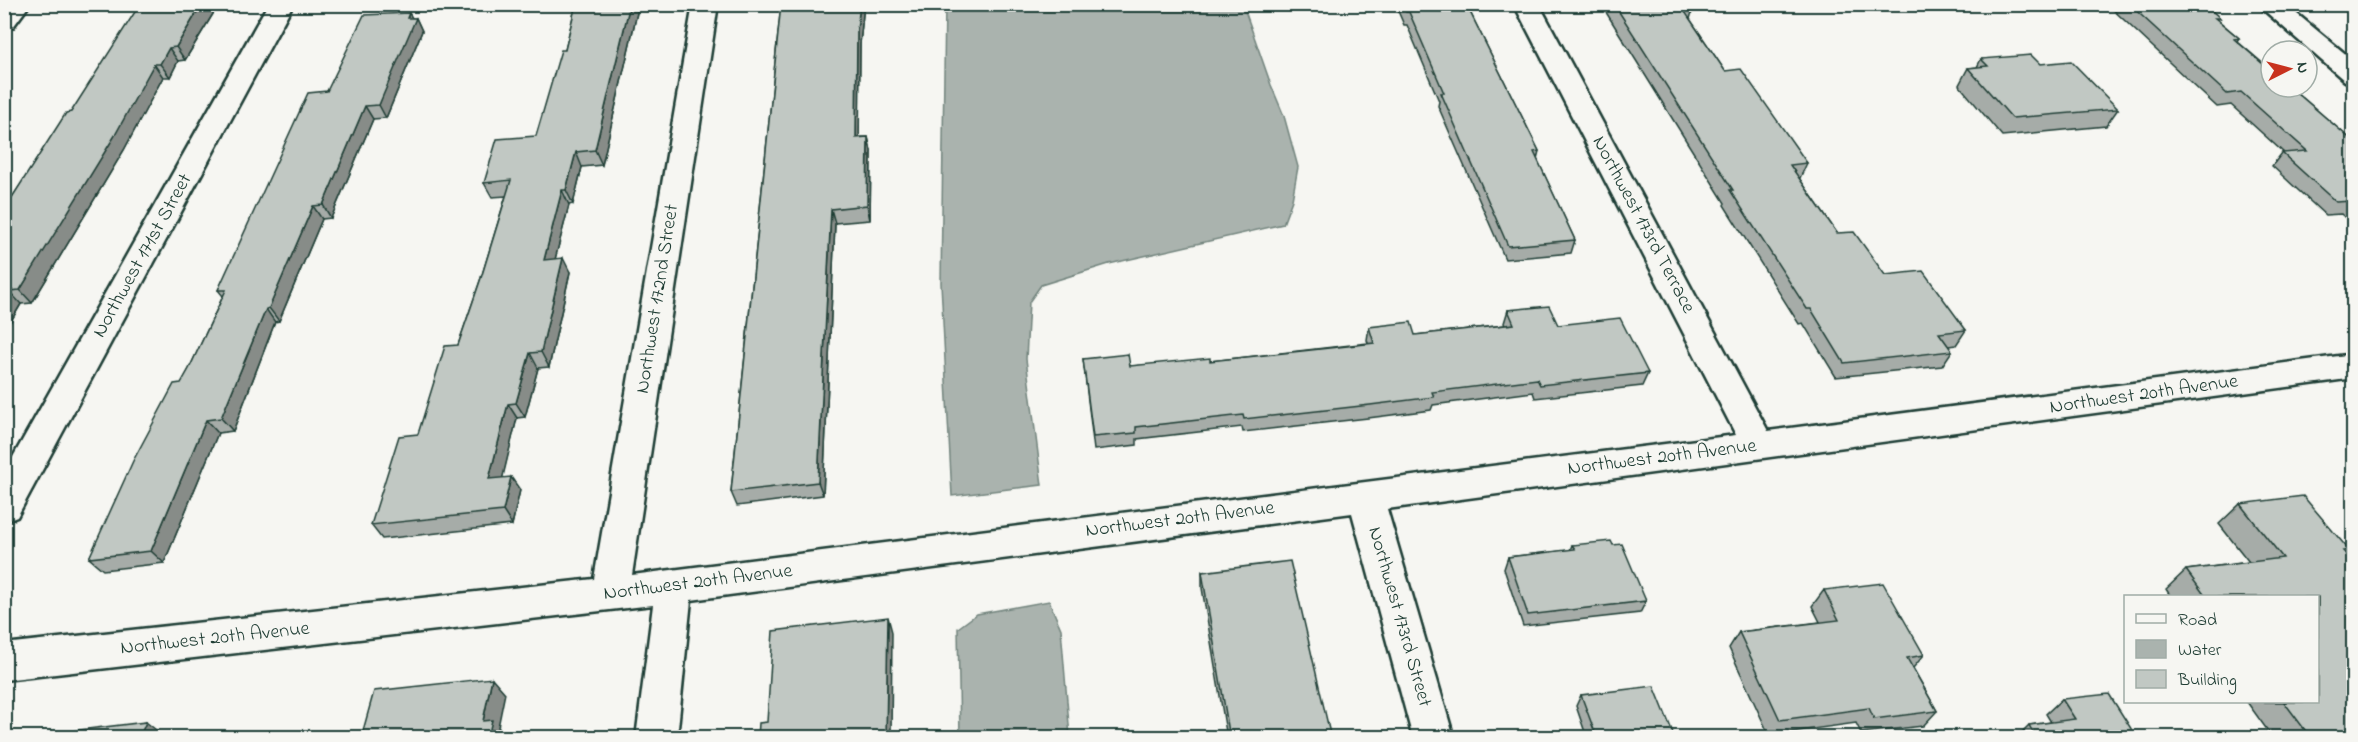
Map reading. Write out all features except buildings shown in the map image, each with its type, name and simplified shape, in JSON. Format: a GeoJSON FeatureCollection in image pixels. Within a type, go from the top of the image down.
{"type":"FeatureCollection","features":[{"type":"Feature","properties":{"kind":"street"},"geometry":{"type":"LineString","coordinates":[[4,22],[18,4]]}},
{"type":"Feature","properties":{"kind":"street","name":"Northwest 171st Street"},"geometry":{"type":"LineString","coordinates":[[4,507],[281,4]]}},
{"type":"Feature","properties":{"kind":"street","name":"Northwest 172nd Street"},"geometry":{"type":"LineString","coordinates":[[610,594],[706,4]]}},
{"type":"Feature","properties":{"kind":"street","name":"Northwest 173rd Terrace"},"geometry":{"type":"LineString","coordinates":[[1526,4],[1760,446]]}},
{"type":"Feature","properties":{"kind":"street"},"geometry":{"type":"LineString","coordinates":[[2269,4],[2354,75]]}},
{"type":"Feature","properties":{"kind":"street","name":"Northwest 20th Avenue"},"geometry":{"type":"LineString","coordinates":[[4,662],[674,586],[1760,446],[2354,366]]}},
{"type":"Feature","properties":{"kind":"street","name":"Northwest 173rd Street"},"geometry":{"type":"LineString","coordinates":[[1365,496],[1434,738]]}},
{"type":"Feature","properties":{"kind":"street"},"geometry":{"type":"LineString","coordinates":[[656,738],[674,586]]}},
{"type":"Feature","properties":{"kind":"water"},"geometry":{"type":"Polygon","coordinates":[[[945,5],[1243,5],[1284,116],[1298,167],[1292,200],[1283,224],[1109,264],[1041,285],[1029,302],[1026,359],[1042,485],[952,496],[941,283],[945,5]]]}},
{"type":"Feature","properties":{"kind":"water"},"geometry":{"type":"Polygon","coordinates":[[[1049,601],[1061,629],[1070,737],[960,737],[958,628],[977,614],[1049,601]]]}}]}
